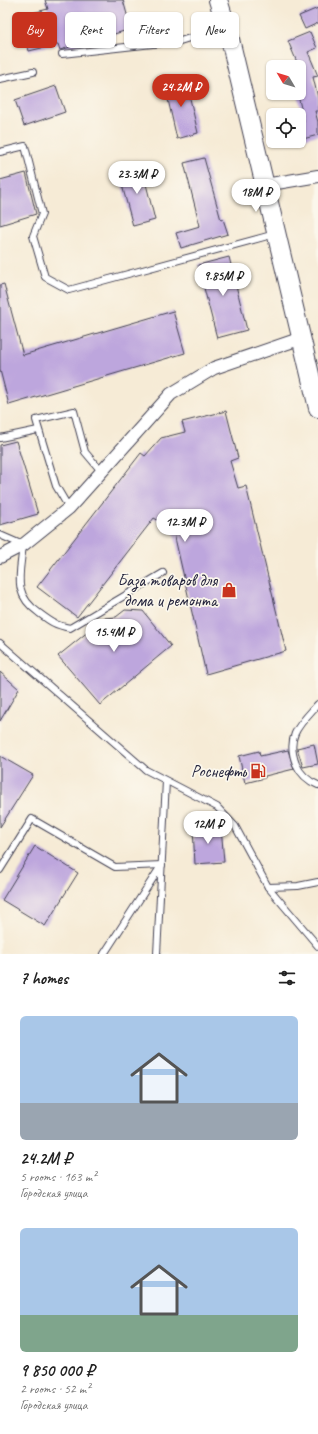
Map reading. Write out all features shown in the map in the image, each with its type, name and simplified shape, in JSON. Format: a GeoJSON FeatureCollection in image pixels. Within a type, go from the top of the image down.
{"type":"FeatureCollection","features":[{"type":"Feature","properties":{"kind":"main road"},"geometry":{"type":"LineString","coordinates":[[218,0],[222,12]]}},
{"type":"Feature","properties":{"kind":"main road"},"geometry":{"type":"LineString","coordinates":[[232,48],[318,408]]}},
{"type":"Feature","properties":{"kind":"street"},"geometry":{"type":"LineString","coordinates":[[265,185],[318,176]]}},
{"type":"Feature","properties":{"kind":"street"},"geometry":{"type":"LineString","coordinates":[[0,557],[22,545],[69,508],[171,394],[214,368],[302,338]]}},
{"type":"Feature","properties":{"kind":"lane"},"geometry":{"type":"LineString","coordinates":[[62,54],[180,41],[191,38]]}},
{"type":"Feature","properties":{"kind":"lane"},"geometry":{"type":"LineString","coordinates":[[0,79],[33,72]]}},
{"type":"Feature","properties":{"kind":"lane"},"geometry":{"type":"LineString","coordinates":[[0,152],[25,146],[42,214],[33,236],[45,277],[69,290],[277,233]]}},
{"type":"Feature","properties":{"kind":"lane"},"geometry":{"type":"LineString","coordinates":[[69,508],[56,486],[36,420],[74,411],[85,452],[102,471]]}},
{"type":"Feature","properties":{"kind":"lane"},"geometry":{"type":"LineString","coordinates":[[0,438],[38,430]]}},
{"type":"Feature","properties":{"kind":"lane"},"geometry":{"type":"LineString","coordinates":[[0,535],[22,545],[20,590],[27,605],[55,625],[70,628],[163,573]]}},
{"type":"Feature","properties":{"kind":"lane"},"geometry":{"type":"LineString","coordinates":[[0,643],[146,770],[217,808],[235,826],[268,887],[318,946]]}},
{"type":"Feature","properties":{"kind":"lane"},"geometry":{"type":"LineString","coordinates":[[318,704],[299,725],[292,739],[292,754],[300,772],[318,785]]}},
{"type":"Feature","properties":{"kind":"lane"},"geometry":{"type":"LineString","coordinates":[[157,954],[166,780]]}},
{"type":"Feature","properties":{"kind":"lane"},"geometry":{"type":"LineString","coordinates":[[0,870],[32,819],[115,867],[162,865]]}},
{"type":"Feature","properties":{"kind":"lane"},"geometry":{"type":"LineString","coordinates":[[104,954],[162,865]]}},
{"type":"Feature","properties":{"kind":"lane"},"geometry":{"type":"LineString","coordinates":[[268,887],[298,886],[318,882]]}},
{"type":"Feature","properties":{"kind":"building"},"geometry":{"type":"Polygon","coordinates":[[[45,0],[123,0],[126,12],[124,12],[124,31],[116,33],[116,12],[65,12],[65,48],[67,48],[60,50],[57,44],[57,12],[36,12],[48,9],[45,0]]]}},
{"type":"Feature","properties":{"kind":"building"},"geometry":{"type":"Polygon","coordinates":[[[318,8],[318,23],[305,29],[299,16],[318,8]]]}},
{"type":"Feature","properties":{"kind":"building"},"geometry":{"type":"Polygon","coordinates":[[[310,32],[317,48],[308,52],[318,76],[313,77],[318,98],[318,111],[315,111],[318,122],[318,135],[306,138],[306,108],[301,108],[299,100],[306,100],[306,60],[296,60],[288,41],[310,32]]]}},
{"type":"Feature","properties":{"kind":"building"},"geometry":{"type":"Polygon","coordinates":[[[28,48],[41,48],[29,51],[28,48]]]}},
{"type":"Feature","properties":{"kind":"building"},"geometry":{"type":"Polygon","coordinates":[[[185,77],[198,133],[177,139],[164,82],[185,77]]]}},
{"type":"Feature","properties":{"kind":"building"},"geometry":{"type":"Polygon","coordinates":[[[56,86],[65,112],[24,126],[15,100],[56,86]]]}},
{"type":"Feature","properties":{"kind":"building"},"geometry":{"type":"Polygon","coordinates":[[[204,158],[221,220],[223,219],[228,234],[181,248],[176,233],[200,226],[184,163],[204,158]]]}},
{"type":"Feature","properties":{"kind":"building"},"geometry":{"type":"Polygon","coordinates":[[[141,164],[155,220],[133,226],[118,170],[141,164]]]}},
{"type":"Feature","properties":{"kind":"building"},"geometry":{"type":"Polygon","coordinates":[[[26,173],[36,214],[0,225],[0,180],[26,173]]]}},
{"type":"Feature","properties":{"kind":"building"},"geometry":{"type":"Polygon","coordinates":[[[229,257],[247,330],[217,338],[198,265],[229,257]]]}},
{"type":"Feature","properties":{"kind":"building"},"geometry":{"type":"Polygon","coordinates":[[[4,284],[23,355],[173,311],[185,353],[9,405],[0,370],[0,285],[4,284]]]}},
{"type":"Feature","properties":{"kind":"building"},"geometry":{"type":"Polygon","coordinates":[[[226,411],[238,458],[230,461],[238,488],[246,486],[286,651],[206,674],[173,529],[154,518],[77,617],[37,587],[141,453],[145,456],[161,438],[185,432],[182,422],[226,411]]]}},
{"type":"Feature","properties":{"kind":"building"},"geometry":{"type":"Polygon","coordinates":[[[16,441],[38,514],[0,525],[0,445],[16,441]]]}},
{"type":"Feature","properties":{"kind":"building"},"geometry":{"type":"Polygon","coordinates":[[[125,610],[143,611],[171,646],[100,705],[58,656],[105,618],[116,617],[125,610]]]}},
{"type":"Feature","properties":{"kind":"building"},"geometry":{"type":"Polygon","coordinates":[[[0,672],[19,689],[0,721],[0,672]]]}},
{"type":"Feature","properties":{"kind":"building"},"geometry":{"type":"Polygon","coordinates":[[[314,744],[318,764],[303,767],[297,748],[314,744]]]}},
{"type":"Feature","properties":{"kind":"building"},"geometry":{"type":"Polygon","coordinates":[[[288,750],[294,769],[265,776],[265,778],[245,783],[239,756],[259,751],[260,756],[288,750]]]}},
{"type":"Feature","properties":{"kind":"building"},"geometry":{"type":"Polygon","coordinates":[[[0,756],[33,775],[0,827],[0,756]]]}},
{"type":"Feature","properties":{"kind":"building"},"geometry":{"type":"Polygon","coordinates":[[[221,827],[224,862],[195,864],[193,828],[221,827]]]}},
{"type":"Feature","properties":{"kind":"building"},"geometry":{"type":"Polygon","coordinates":[[[35,846],[78,873],[45,926],[2,900],[35,846]]]}},
{"type":"Feature","properties":{"kind":"place","name":"База товаров для дома и ремонта"},"geometry":{"type":"Point","coordinates":[229,590]}},
{"type":"Feature","properties":{"kind":"place","name":"Роснефть"},"geometry":{"type":"Point","coordinates":[258,771]}}]}
